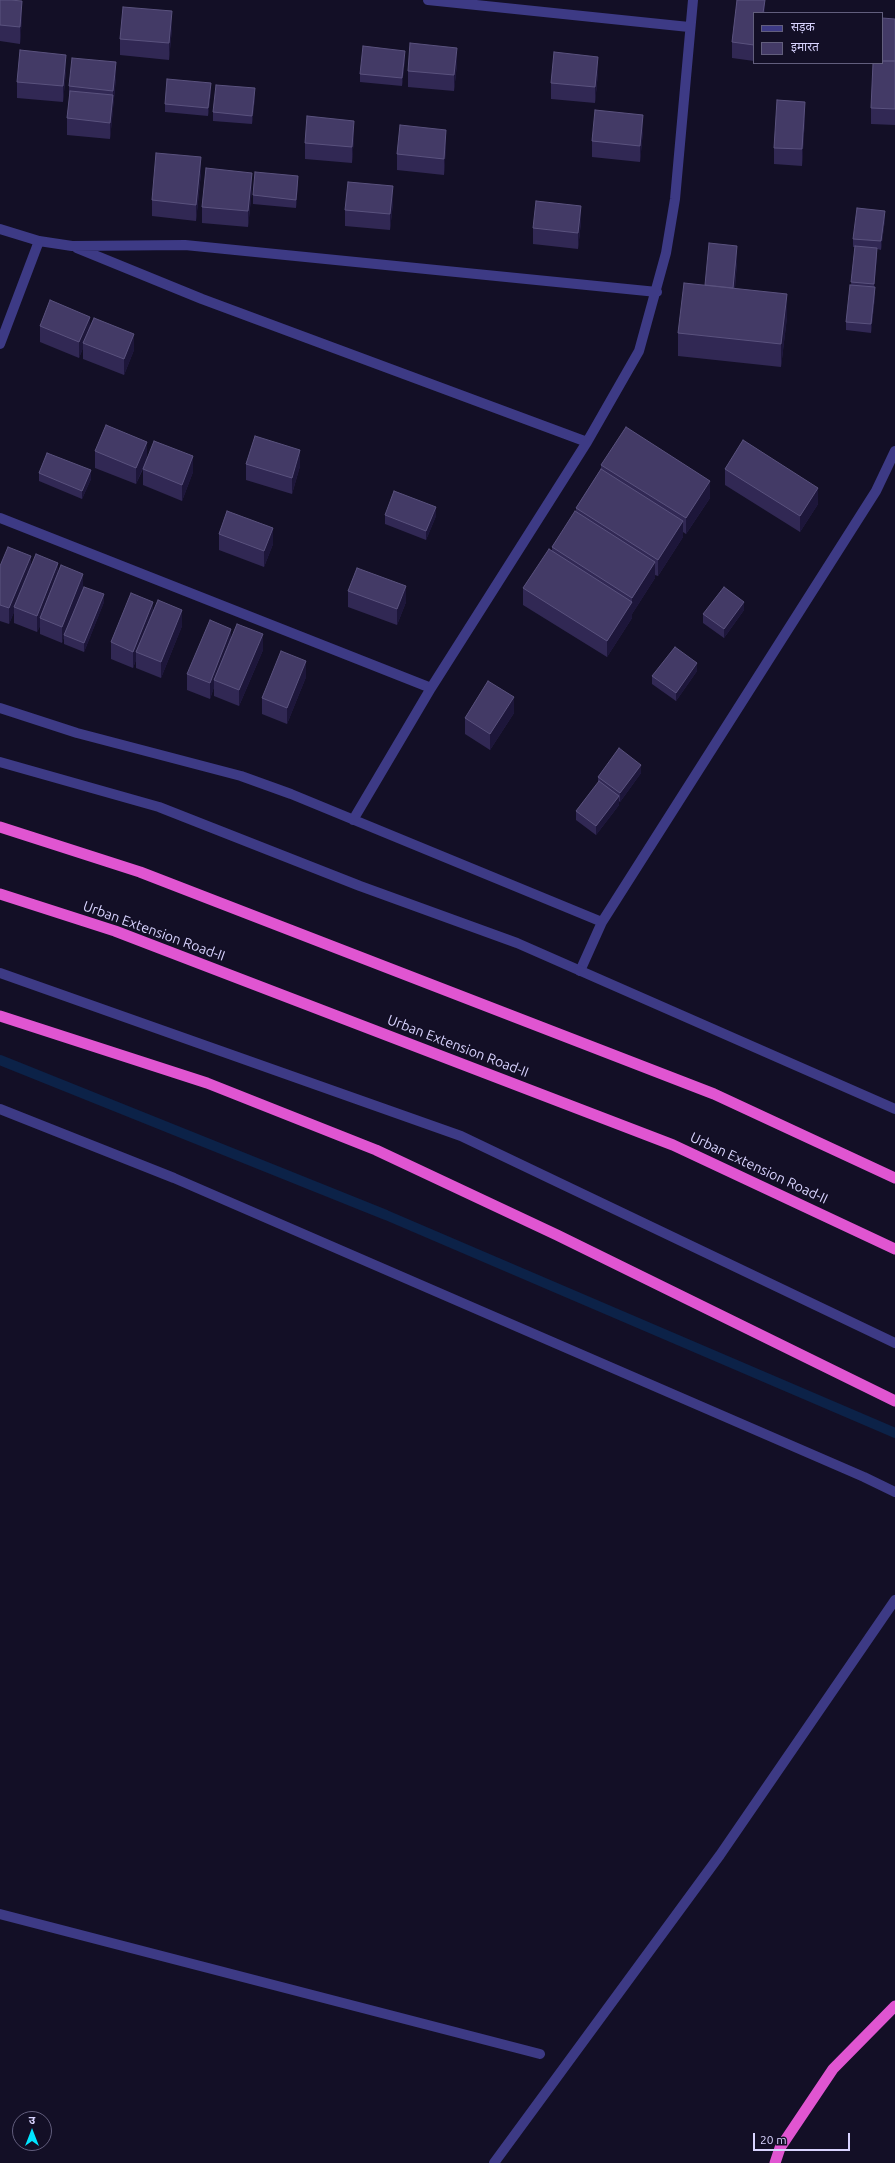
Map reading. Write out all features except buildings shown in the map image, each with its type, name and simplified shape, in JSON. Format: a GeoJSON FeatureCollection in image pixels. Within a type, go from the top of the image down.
{"type":"FeatureCollection","features":[{"type":"Feature","properties":{"kind":"highway"},"geometry":{"type":"LineString","coordinates":[[0,827],[140,872],[714,1094],[895,1178]]}},
{"type":"Feature","properties":{"kind":"highway","name":"Urban Extension Road-II"},"geometry":{"type":"LineString","coordinates":[[0,894],[115,931],[673,1145],[895,1249]]}},
{"type":"Feature","properties":{"kind":"highway"},"geometry":{"type":"LineString","coordinates":[[0,1016],[207,1083],[376,1150],[558,1235],[895,1401]]}},
{"type":"Feature","properties":{"kind":"highway"},"geometry":{"type":"LineString","coordinates":[[775,2163],[780,2148],[833,2069],[895,2006]]}},
{"type":"Feature","properties":{"kind":"street"},"geometry":{"type":"LineString","coordinates":[[428,0],[689,27]]}},
{"type":"Feature","properties":{"kind":"street"},"geometry":{"type":"LineString","coordinates":[[353,820],[431,688],[587,442],[639,351],[657,292],[666,253],[675,199],[689,27],[693,0]]}},
{"type":"Feature","properties":{"kind":"street"},"geometry":{"type":"LineString","coordinates":[[0,229],[39,241],[72,246],[185,245],[657,292]]}},
{"type":"Feature","properties":{"kind":"street"},"geometry":{"type":"LineString","coordinates":[[0,344],[39,241]]}},
{"type":"Feature","properties":{"kind":"street"},"geometry":{"type":"LineString","coordinates":[[72,246],[202,299],[587,442]]}},
{"type":"Feature","properties":{"kind":"street"},"geometry":{"type":"LineString","coordinates":[[580,971],[602,922],[876,491],[895,451]]}},
{"type":"Feature","properties":{"kind":"street"},"geometry":{"type":"LineString","coordinates":[[0,518],[431,688]]}},
{"type":"Feature","properties":{"kind":"street"},"geometry":{"type":"LineString","coordinates":[[0,708],[77,733],[241,776],[308,800],[353,820],[602,922]]}},
{"type":"Feature","properties":{"kind":"street"},"geometry":{"type":"LineString","coordinates":[[0,762],[159,808],[360,886],[517,943],[895,1109]]}},
{"type":"Feature","properties":{"kind":"street"},"geometry":{"type":"LineString","coordinates":[[0,973],[461,1136],[895,1343]]}},
{"type":"Feature","properties":{"kind":"street"},"geometry":{"type":"LineString","coordinates":[[0,1109],[174,1178],[864,1477],[895,1492]]}},
{"type":"Feature","properties":{"kind":"street"},"geometry":{"type":"LineString","coordinates":[[494,2163],[720,1854],[895,1600]]}},
{"type":"Feature","properties":{"kind":"street"},"geometry":{"type":"LineString","coordinates":[[0,1914],[540,2054]]}},
{"type":"Feature","properties":{"kind":"waterway"},"geometry":{"type":"LineString","coordinates":[[0,1060],[386,1215],[895,1433]]}}]}
